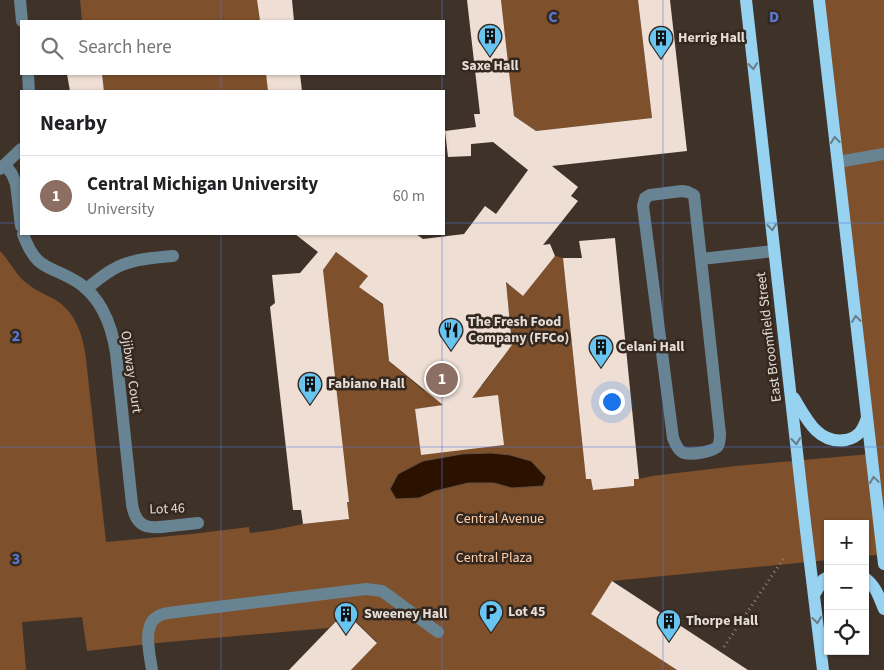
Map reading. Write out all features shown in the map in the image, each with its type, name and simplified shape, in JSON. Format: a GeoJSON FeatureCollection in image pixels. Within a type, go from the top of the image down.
{"type":"FeatureCollection","features":[{"type":"Feature","properties":{"kind":"main road","name":"East Broomfield Street"},"geometry":{"type":"LineString","coordinates":[[746,0],[823,670]]}},
{"type":"Feature","properties":{"kind":"main road"},"geometry":{"type":"LineString","coordinates":[[819,0],[884,564]]}},
{"type":"Feature","properties":{"kind":"main road"},"geometry":{"type":"LineString","coordinates":[[791,394],[812,427],[823,437],[844,440],[858,435],[864,426],[867,416]]}},
{"type":"Feature","properties":{"kind":"main road"},"geometry":{"type":"LineString","coordinates":[[814,595],[824,579]]}},
{"type":"Feature","properties":{"kind":"main road"},"geometry":{"type":"LineString","coordinates":[[869,581],[875,588],[884,609]]}},
{"type":"Feature","properties":{"kind":"street"},"geometry":{"type":"LineString","coordinates":[[20,0],[22,20]]}},
{"type":"Feature","properties":{"kind":"street"},"geometry":{"type":"LineString","coordinates":[[28,75],[30,90]]}},
{"type":"Feature","properties":{"kind":"street"},"geometry":{"type":"LineString","coordinates":[[20,150],[3,167],[12,174],[16,184],[20,218]]}},
{"type":"Feature","properties":{"kind":"street"},"geometry":{"type":"LineString","coordinates":[[838,162],[884,154]]}},
{"type":"Feature","properties":{"kind":"street"},"geometry":{"type":"LineString","coordinates":[[682,190],[694,195],[701,259],[720,434],[719,444],[715,449],[690,454],[682,452],[673,438],[643,206],[645,198],[650,195],[682,190]]}},
{"type":"Feature","properties":{"kind":"street","name":"Ojibway Court"},"geometry":{"type":"LineString","coordinates":[[23,235],[28,248],[39,262],[74,280],[86,289],[94,297],[109,321],[114,341],[132,504],[138,522]]}},
{"type":"Feature","properties":{"kind":"street"},"geometry":{"type":"LineString","coordinates":[[701,259],[774,251]]}},
{"type":"Feature","properties":{"kind":"street"},"geometry":{"type":"LineString","coordinates":[[86,289],[113,269],[125,264],[139,260],[173,256]]}},
{"type":"Feature","properties":{"kind":"street","name":"Lot 46"},"geometry":{"type":"LineString","coordinates":[[138,522],[152,528],[198,523]]}},
{"type":"Feature","properties":{"kind":"street"},"geometry":{"type":"LineString","coordinates":[[152,670],[148,635],[149,627],[156,617],[176,612],[366,589],[382,591],[438,632]]}},
{"type":"Feature","properties":{"kind":"path"},"geometry":{"type":"LineString","coordinates":[[724,647],[783,559]]}},
{"type":"Feature","properties":{"kind":"green space"},"geometry":{"type":"Polygon","coordinates":[[[80,0],[257,0],[260,20],[82,20],[80,0]]]}},
{"type":"Feature","properties":{"kind":"green space"},"geometry":{"type":"Polygon","coordinates":[[[501,0],[638,0],[652,118],[536,131],[514,116],[501,0]]]}},
{"type":"Feature","properties":{"kind":"green space"},"geometry":{"type":"Polygon","coordinates":[[[819,0],[884,0],[884,554],[869,556],[869,520],[824,520],[824,560],[612,581],[591,614],[677,670],[351,670],[377,642],[345,611],[329,628],[87,651],[82,617],[22,622],[26,670],[0,670],[0,251],[24,281],[62,304],[68,310],[77,325],[83,341],[106,542],[249,527],[250,533],[348,519],[347,502],[349,502],[306,287],[336,252],[368,276],[360,287],[383,305],[389,361],[424,391],[445,390],[447,405],[415,409],[421,455],[503,441],[465,399],[464,388],[482,386],[512,345],[507,293],[503,289],[507,283],[523,296],[555,256],[563,258],[586,479],[591,479],[593,489],[634,486],[634,479],[652,476],[736,466],[870,454],[819,0]]]}},
{"type":"Feature","properties":{"kind":"green space"},"geometry":{"type":"Polygon","coordinates":[[[102,75],[266,75],[268,90],[104,90],[102,75]]]}},
{"type":"Feature","properties":{"kind":"shaded area"},"geometry":{"type":"Polygon","coordinates":[[[491,453],[510,455],[531,461],[546,477],[543,486],[512,488],[494,483],[468,483],[435,491],[419,498],[396,499],[390,489],[398,474],[423,461],[462,454],[491,453]]]}},
{"type":"Feature","properties":{"kind":"building"},"geometry":{"type":"Polygon","coordinates":[[[257,0],[292,0],[294,20],[260,20],[257,0]]]}},
{"type":"Feature","properties":{"kind":"building"},"geometry":{"type":"Polygon","coordinates":[[[467,0],[501,0],[514,116],[536,131],[652,118],[638,0],[670,0],[687,151],[552,166],[578,187],[571,196],[578,201],[543,245],[550,244],[555,256],[523,296],[506,282],[512,345],[472,398],[498,395],[504,445],[421,455],[415,409],[443,405],[389,361],[383,304],[359,287],[368,276],[336,252],[323,270],[349,502],[347,502],[349,519],[303,524],[301,510],[293,510],[270,307],[275,303],[272,275],[300,273],[318,252],[296,235],[417,235],[423,239],[464,234],[485,206],[496,214],[528,170],[493,142],[471,144],[471,156],[448,157],[445,131],[476,127],[474,114],[480,114],[467,0]]]}},
{"type":"Feature","properties":{"kind":"building"},"geometry":{"type":"Polygon","coordinates":[[[67,75],[102,75],[104,90],[70,90],[67,75]]]}},
{"type":"Feature","properties":{"kind":"building"},"geometry":{"type":"Polygon","coordinates":[[[266,75],[300,75],[302,90],[268,90],[266,75]]]}},
{"type":"Feature","properties":{"kind":"building","name":"Celani Hall"},"geometry":{"type":"Polygon","coordinates":[[[615,238],[639,479],[634,479],[634,486],[593,490],[591,479],[586,479],[563,258],[582,258],[579,241],[615,238]]]}},
{"type":"Feature","properties":{"kind":"building","name":"Thorpe Hall"},"geometry":{"type":"Polygon","coordinates":[[[612,581],[748,670],[677,670],[591,614],[612,581]]]}},
{"type":"Feature","properties":{"kind":"building","name":"Sweeney Hall"},"geometry":{"type":"Polygon","coordinates":[[[345,612],[377,643],[351,670],[289,670],[345,612]]]}},
{"type":"Feature","properties":{"kind":"place","name":"Saxe Hall"},"geometry":{"type":"Point","coordinates":[490,57]}},
{"type":"Feature","properties":{"kind":"place","name":"Herrig Hall"},"geometry":{"type":"Point","coordinates":[661,59]}},
{"type":"Feature","properties":{"kind":"place","name":"The Fresh Food Company (FFCo)"},"geometry":{"type":"Point","coordinates":[451,351]}},
{"type":"Feature","properties":{"kind":"place","name":"Celani Hall"},"geometry":{"type":"Point","coordinates":[601,368]}},
{"type":"Feature","properties":{"kind":"place","name":"Central Michigan University"},"geometry":{"type":"Point","coordinates":[442,379]}},
{"type":"Feature","properties":{"kind":"place","name":"Fabiano Hall"},"geometry":{"type":"Point","coordinates":[310,405]}},
{"type":"Feature","properties":{"kind":"place","name":"Lot 45"},"geometry":{"type":"Point","coordinates":[491,633]}},
{"type":"Feature","properties":{"kind":"place","name":"Sweeney Hall"},"geometry":{"type":"Point","coordinates":[346,635]}},
{"type":"Feature","properties":{"kind":"place","name":"Thorpe Hall"},"geometry":{"type":"Point","coordinates":[669,642]}},
{"type":"Feature","properties":{"kind":"park label","name":"Central Avenue"},"geometry":{"type":"Point","coordinates":[500,519]}},
{"type":"Feature","properties":{"kind":"park label","name":"Central Plaza"},"geometry":{"type":"Point","coordinates":[494,558]}}]}
